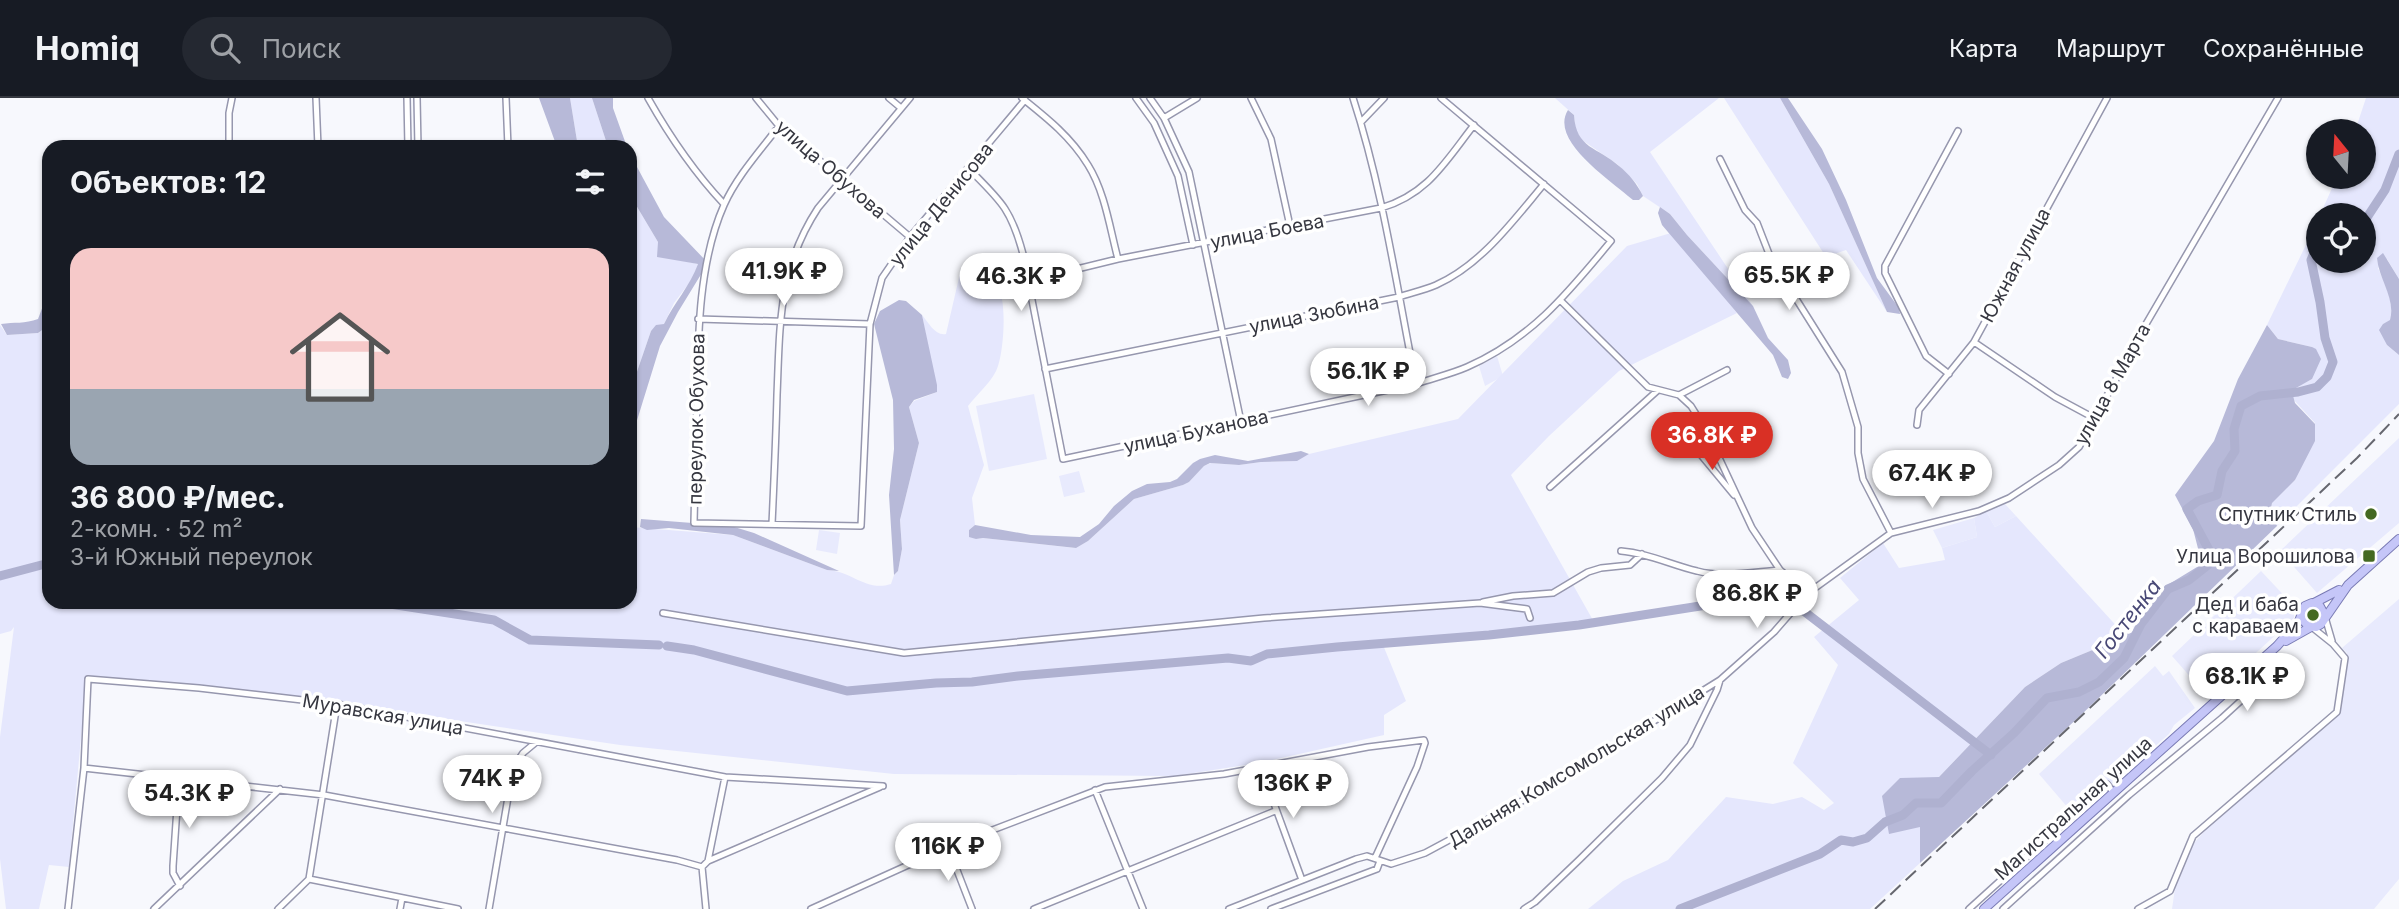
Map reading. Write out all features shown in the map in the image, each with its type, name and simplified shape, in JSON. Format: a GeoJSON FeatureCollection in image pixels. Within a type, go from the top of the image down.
{"type":"FeatureCollection","features":[{"type":"Feature","properties":{"kind":"main road","name":"Магистральная улица"},"geometry":{"type":"LineString","coordinates":[[1984,909],[2277,646],[2301,617],[2303,608],[2328,598],[2348,585],[2399,539]]}},
{"type":"Feature","properties":{"kind":"main road","name":"Магистральная улица"},"geometry":{"type":"LineString","coordinates":[[2277,646],[2321,624],[2348,585]]}},
{"type":"Feature","properties":{"kind":"main road"},"geometry":{"type":"LineString","coordinates":[[2313,603],[2321,607],[2325,616]]}},
{"type":"Feature","properties":{"kind":"main road"},"geometry":{"type":"LineString","coordinates":[[2301,617],[2304,624],[2312,627]]}},
{"type":"Feature","properties":{"kind":"street"},"geometry":{"type":"LineString","coordinates":[[229,140],[232,98]]}},
{"type":"Feature","properties":{"kind":"street"},"geometry":{"type":"LineString","coordinates":[[316,98],[318,140]]}},
{"type":"Feature","properties":{"kind":"street"},"geometry":{"type":"LineString","coordinates":[[407,98],[408,140]]}},
{"type":"Feature","properties":{"kind":"street"},"geometry":{"type":"LineString","coordinates":[[417,98],[418,140]]}},
{"type":"Feature","properties":{"kind":"street"},"geometry":{"type":"LineString","coordinates":[[506,98],[508,140]]}},
{"type":"Feature","properties":{"kind":"street"},"geometry":{"type":"LineString","coordinates":[[648,98],[700,178],[724,204]]}},
{"type":"Feature","properties":{"kind":"street","name":"улица Обухова"},"geometry":{"type":"LineString","coordinates":[[756,98],[779,126],[910,237]]}},
{"type":"Feature","properties":{"kind":"street"},"geometry":{"type":"LineString","coordinates":[[889,98],[901,108]]}},
{"type":"Feature","properties":{"kind":"street"},"geometry":{"type":"LineString","coordinates":[[772,524],[780,321],[785,285],[794,252],[806,226],[910,98]]}},
{"type":"Feature","properties":{"kind":"street"},"geometry":{"type":"LineString","coordinates":[[1136,98],[1154,123],[1178,176],[1193,245]]}},
{"type":"Feature","properties":{"kind":"street"},"geometry":{"type":"LineString","coordinates":[[1150,98],[1164,118],[1189,172],[1241,422]]}},
{"type":"Feature","properties":{"kind":"street"},"geometry":{"type":"LineString","coordinates":[[1164,118],[1197,98]]}},
{"type":"Feature","properties":{"kind":"street"},"geometry":{"type":"LineString","coordinates":[[1251,98],[1271,138],[1290,226]]}},
{"type":"Feature","properties":{"kind":"street"},"geometry":{"type":"LineString","coordinates":[[1353,98],[1381,208],[1416,384]]}},
{"type":"Feature","properties":{"kind":"street"},"geometry":{"type":"LineString","coordinates":[[1360,122],[1384,98]]}},
{"type":"Feature","properties":{"kind":"street"},"geometry":{"type":"LineString","coordinates":[[1441,98],[1544,184]]}},
{"type":"Feature","properties":{"kind":"street","name":"Южная улица"},"geometry":{"type":"LineString","coordinates":[[1917,425],[1919,410],[1974,342],[2107,98]]}},
{"type":"Feature","properties":{"kind":"street","name":"улица 8 Марта"},"geometry":{"type":"LineString","coordinates":[[1808,593],[1891,533],[1979,511],[2009,498],[2059,465],[2079,447],[2146,324],[2278,98]]}},
{"type":"Feature","properties":{"kind":"street"},"geometry":{"type":"LineString","coordinates":[[1024,99],[1052,121],[1089,166],[1102,198],[1118,260]]}},
{"type":"Feature","properties":{"kind":"street","name":"улица Денисова"},"geometry":{"type":"LineString","coordinates":[[772,524],[861,526],[870,324],[883,278],[910,237],[969,169],[1024,99]]}},
{"type":"Feature","properties":{"kind":"street","name":"улица Боева"},"geometry":{"type":"LineString","coordinates":[[1028,281],[1400,202],[1424,187],[1474,125]]}},
{"type":"Feature","properties":{"kind":"street","name":"переулок Обухова"},"geometry":{"type":"LineString","coordinates":[[772,524],[694,523],[698,319],[715,230],[724,204],[743,172],[779,126]]}},
{"type":"Feature","properties":{"kind":"street"},"geometry":{"type":"LineString","coordinates":[[1949,374],[1926,356],[1885,273],[1885,266],[1958,131]]}},
{"type":"Feature","properties":{"kind":"street"},"geometry":{"type":"LineString","coordinates":[[1720,159],[1745,210],[1757,223],[1771,259],[1842,372],[1858,427],[1858,453],[1863,479],[1891,533]]}},
{"type":"Feature","properties":{"kind":"street"},"geometry":{"type":"LineString","coordinates":[[969,169],[999,199],[1014,223],[1045,369]]}},
{"type":"Feature","properties":{"kind":"street","name":"улица Буханова"},"geometry":{"type":"LineString","coordinates":[[1045,369],[1063,459],[1416,384],[1467,367],[1533,326],[1562,301],[1611,241],[1544,184]]}},
{"type":"Feature","properties":{"kind":"street","name":"улица Зюбина"},"geometry":{"type":"LineString","coordinates":[[1045,369],[1399,297],[1436,285],[1470,264],[1503,233],[1544,184]]}},
{"type":"Feature","properties":{"kind":"street"},"geometry":{"type":"LineString","coordinates":[[1562,301],[1648,387],[1679,395],[1691,406],[1708,433],[1752,528],[1780,570],[1808,593]]}},
{"type":"Feature","properties":{"kind":"street"},"geometry":{"type":"LineString","coordinates":[[698,319],[870,324]]}},
{"type":"Feature","properties":{"kind":"street"},"geometry":{"type":"LineString","coordinates":[[1974,342],[2055,397],[2094,418]]}},
{"type":"Feature","properties":{"kind":"street"},"geometry":{"type":"LineString","coordinates":[[1679,395],[1727,370]]}},
{"type":"Feature","properties":{"kind":"street"},"geometry":{"type":"LineString","coordinates":[[1550,487],[1657,391]]}},
{"type":"Feature","properties":{"kind":"street"},"geometry":{"type":"LineString","coordinates":[[1708,433],[1693,445],[1740,503]]}},
{"type":"Feature","properties":{"kind":"street"},"geometry":{"type":"LineString","coordinates":[[1621,551],[1642,554],[1698,572],[1728,574],[1780,570]]}},
{"type":"Feature","properties":{"kind":"street"},"geometry":{"type":"LineString","coordinates":[[663,613],[904,653],[1264,618],[1480,603],[1513,596],[1553,593],[1588,572],[1630,565],[1642,554]]}},
{"type":"Feature","properties":{"kind":"street","name":"Дальняя Комсомольская улица"},"geometry":{"type":"LineString","coordinates":[[1377,860],[1391,864],[1434,849],[1546,788],[1720,680],[1774,632],[1808,593]]}},
{"type":"Feature","properties":{"kind":"street"},"geometry":{"type":"LineString","coordinates":[[1480,603],[1527,608],[1530,618]]}},
{"type":"Feature","properties":{"kind":"street"},"geometry":{"type":"LineString","coordinates":[[2325,616],[2333,644]]}},
{"type":"Feature","properties":{"kind":"street"},"geometry":{"type":"LineString","coordinates":[[2138,909],[2170,891],[2193,836],[2335,715],[2340,704],[2345,660],[2333,644],[2312,627]]}},
{"type":"Feature","properties":{"kind":"street","name":"Муравская улица"},"geometry":{"type":"LineString","coordinates":[[84,768],[88,679],[199,688],[337,704],[535,743],[725,776],[883,786],[708,861]]}},
{"type":"Feature","properties":{"kind":"street"},"geometry":{"type":"LineString","coordinates":[[1524,909],[1662,779],[1690,745],[1720,680]]}},
{"type":"Feature","properties":{"kind":"street"},"geometry":{"type":"LineString","coordinates":[[2003,909],[2127,797],[2257,686]]}},
{"type":"Feature","properties":{"kind":"street"},"geometry":{"type":"LineString","coordinates":[[278,909],[309,879],[337,704]]}},
{"type":"Feature","properties":{"kind":"street"},"geometry":{"type":"LineString","coordinates":[[815,908],[948,847],[1095,790],[1261,768],[1420,739],[1425,743],[1377,860],[1377,869],[1271,909]]}},
{"type":"Feature","properties":{"kind":"street"},"geometry":{"type":"LineString","coordinates":[[489,909],[513,768],[523,753],[535,743]]}},
{"type":"Feature","properties":{"kind":"street"},"geometry":{"type":"LineString","coordinates":[[68,909],[84,768],[324,795],[677,860],[702,867]]}},
{"type":"Feature","properties":{"kind":"street"},"geometry":{"type":"LineString","coordinates":[[1261,768],[1302,880]]}},
{"type":"Feature","properties":{"kind":"street"},"geometry":{"type":"LineString","coordinates":[[702,867],[708,861],[725,776]]}},
{"type":"Feature","properties":{"kind":"street"},"geometry":{"type":"LineString","coordinates":[[179,779],[173,866],[180,886]]}},
{"type":"Feature","properties":{"kind":"street"},"geometry":{"type":"LineString","coordinates":[[1969,909],[2107,785],[2113,792]]}},
{"type":"Feature","properties":{"kind":"street"},"geometry":{"type":"LineString","coordinates":[[154,909],[280,789]]}},
{"type":"Feature","properties":{"kind":"street"},"geometry":{"type":"LineString","coordinates":[[1095,790],[1143,909]]}},
{"type":"Feature","properties":{"kind":"street"},"geometry":{"type":"LineString","coordinates":[[1034,909],[1275,811]]}},
{"type":"Feature","properties":{"kind":"street"},"geometry":{"type":"LineString","coordinates":[[948,847],[972,909]]}},
{"type":"Feature","properties":{"kind":"street"},"geometry":{"type":"LineString","coordinates":[[1229,909],[1356,859],[1377,860]]}},
{"type":"Feature","properties":{"kind":"street"},"geometry":{"type":"LineString","coordinates":[[702,867],[706,909]]}},
{"type":"Feature","properties":{"kind":"street"},"geometry":{"type":"LineString","coordinates":[[309,879],[458,909]]}},
{"type":"Feature","properties":{"kind":"street"},"geometry":{"type":"LineString","coordinates":[[400,909],[402,898]]}},
{"type":"Feature","properties":{"kind":"shaded area"},"geometry":{"type":"Polygon","coordinates":[[[539,98],[570,98],[577,140],[554,140],[539,98]]]}},
{"type":"Feature","properties":{"kind":"shaded area"},"geometry":{"type":"Polygon","coordinates":[[[570,98],[592,98],[606,140],[577,140],[570,98]]]}},
{"type":"Feature","properties":{"kind":"shaded area"},"geometry":{"type":"Polygon","coordinates":[[[592,98],[613,98],[613,108],[624,140],[606,140],[592,98]]]}},
{"type":"Feature","properties":{"kind":"shaded area"},"geometry":{"type":"Polygon","coordinates":[[[1555,98],[1719,98],[1650,152],[1753,306],[1670,214],[1643,196],[1637,184],[1617,164],[1582,140],[1575,129],[1574,115],[1555,98]]]}},
{"type":"Feature","properties":{"kind":"shaded area"},"geometry":{"type":"Polygon","coordinates":[[[1724,98],[1780,98],[1829,184],[1887,312],[1846,250],[1826,257],[1724,98]]]}},
{"type":"Feature","properties":{"kind":"shaded area"},"geometry":{"type":"Polygon","coordinates":[[[1780,98],[1788,98],[1822,149],[1877,278],[1899,308],[1900,314],[1887,312],[1829,184],[1780,98]]]}},
{"type":"Feature","properties":{"kind":"shaded area"},"geometry":{"type":"Polygon","coordinates":[[[2366,98],[2399,98],[2399,279],[2387,259],[2378,268],[2389,294],[2391,307],[2390,321],[2383,324],[2387,345],[2399,355],[2399,404],[2277,526],[2271,508],[2272,502],[2295,480],[2315,423],[2292,398],[2296,388],[2312,379],[2312,347],[2278,339],[2267,325],[2306,245],[2306,273],[2376,273],[2376,203],[2325,203],[2332,189],[2376,189],[2376,119],[2359,119],[2366,98]]]}},
{"type":"Feature","properties":{"kind":"shaded area"},"geometry":{"type":"Polygon","coordinates":[[[1568,110],[1574,115],[1579,135],[1584,141],[1623,169],[1632,180],[1643,196],[1639,200],[1633,200],[1608,180],[1574,146],[1564,122],[1568,110]]]}},
{"type":"Feature","properties":{"kind":"shaded area"},"geometry":{"type":"Polygon","coordinates":[[[637,167],[664,217],[708,263],[660,346],[637,420],[637,372],[651,331],[656,325],[664,324],[698,264],[657,257],[658,242],[637,207],[637,167]]]}},
{"type":"Feature","properties":{"kind":"shaded area"},"geometry":{"type":"Polygon","coordinates":[[[637,207],[658,242],[679,260],[698,264],[693,278],[674,303],[664,324],[651,331],[637,372],[637,207]]]}},
{"type":"Feature","properties":{"kind":"shaded area"},"geometry":{"type":"Polygon","coordinates":[[[1660,207],[1670,214],[1753,306],[1768,338],[1788,360],[1791,373],[1788,379],[1782,377],[1773,355],[1662,225],[1658,213],[1660,207]]]}},
{"type":"Feature","properties":{"kind":"shaded area"},"geometry":{"type":"Polygon","coordinates":[[[1671,233],[1737,313],[1619,371],[1511,475],[1594,622],[1383,645],[1406,701],[1384,715],[1384,735],[1259,763],[1174,776],[894,774],[620,745],[373,708],[92,676],[86,684],[69,867],[49,865],[39,909],[6,909],[0,859],[0,737],[14,627],[11,631],[0,634],[0,325],[7,335],[38,333],[42,330],[42,609],[637,609],[637,528],[733,535],[866,583],[882,586],[891,584],[898,571],[902,549],[900,520],[919,443],[909,407],[914,401],[937,392],[922,315],[935,331],[946,334],[961,269],[966,266],[985,272],[995,280],[1002,298],[1004,322],[996,371],[968,406],[984,465],[972,498],[975,525],[969,530],[976,539],[1075,548],[1088,541],[1134,499],[1183,485],[1211,463],[1239,465],[1296,461],[1309,454],[1458,419],[1627,246],[1671,233]]]}},
{"type":"Feature","properties":{"kind":"shaded area"},"geometry":{"type":"Polygon","coordinates":[[[2383,253],[2399,279],[2399,355],[2387,345],[2379,330],[2390,320],[2391,312],[2377,258],[2383,253]]]}},
{"type":"Feature","properties":{"kind":"shaded area"},"geometry":{"type":"Polygon","coordinates":[[[899,300],[906,301],[922,315],[937,392],[914,400],[909,407],[919,443],[900,520],[902,549],[898,571],[894,575],[889,495],[894,449],[893,400],[874,324],[880,311],[899,300]]]}},
{"type":"Feature","properties":{"kind":"shaded area"},"geometry":{"type":"Polygon","coordinates":[[[42,308],[42,330],[38,333],[7,335],[1,324],[24,322],[38,319],[42,308]]]}},
{"type":"Feature","properties":{"kind":"shaded area"},"geometry":{"type":"Polygon","coordinates":[[[2267,325],[2278,339],[2312,347],[2321,359],[2312,379],[2292,392],[2295,403],[2315,424],[2315,441],[2295,480],[2272,503],[2277,526],[2081,715],[1920,863],[1920,827],[1889,834],[1882,796],[1900,778],[1939,777],[2025,687],[2061,663],[2107,644],[2122,632],[2131,633],[2139,627],[2156,592],[2202,564],[2193,529],[2175,495],[2214,441],[2238,379],[2267,325]]]}},
{"type":"Feature","properties":{"kind":"shaded area"},"geometry":{"type":"Polygon","coordinates":[[[1497,356],[1503,376],[1485,386],[1479,366],[1497,356]]]}},
{"type":"Feature","properties":{"kind":"shaded area"},"geometry":{"type":"Polygon","coordinates":[[[1034,394],[1047,459],[989,471],[976,406],[1034,394]]]}},
{"type":"Feature","properties":{"kind":"shaded area"},"geometry":{"type":"Polygon","coordinates":[[[2399,438],[2399,523],[2317,593],[2280,551],[2399,438]]]}},
{"type":"Feature","properties":{"kind":"shaded area"},"geometry":{"type":"Polygon","coordinates":[[[1301,451],[1309,454],[1297,461],[1239,465],[1210,463],[1183,485],[1134,499],[1088,541],[1076,548],[969,537],[969,530],[975,525],[1031,535],[1080,537],[1099,524],[1114,506],[1132,491],[1147,484],[1177,479],[1200,459],[1215,455],[1248,461],[1301,451]]]}},
{"type":"Feature","properties":{"kind":"shaded area"},"geometry":{"type":"Polygon","coordinates":[[[1079,471],[1085,492],[1064,497],[1059,476],[1079,471]]]}},
{"type":"Feature","properties":{"kind":"shaded area"},"geometry":{"type":"Polygon","coordinates":[[[2005,504],[2016,516],[1995,527],[1986,511],[2005,504]]]}},
{"type":"Feature","properties":{"kind":"shaded area"},"geometry":{"type":"Polygon","coordinates":[[[1986,511],[1995,527],[2016,516],[2122,632],[2107,644],[2061,663],[2025,687],[1938,778],[1900,778],[1920,826],[1920,863],[1870,909],[1588,909],[1623,881],[1668,860],[1726,797],[1773,804],[1802,797],[1824,810],[1834,803],[1793,763],[1838,665],[1814,637],[1859,600],[1840,578],[1883,543],[1899,568],[1945,560],[1942,548],[1977,537],[1974,518],[1986,511]]]}},
{"type":"Feature","properties":{"kind":"shaded area"},"geometry":{"type":"Polygon","coordinates":[[[1974,518],[1977,537],[1942,548],[1933,530],[1974,518]]]}},
{"type":"Feature","properties":{"kind":"shaded area"},"geometry":{"type":"Polygon","coordinates":[[[641,519],[731,526],[754,533],[839,571],[827,570],[733,535],[669,528],[647,530],[640,527],[641,519]]]}},
{"type":"Feature","properties":{"kind":"shaded area"},"geometry":{"type":"Polygon","coordinates":[[[819,530],[840,533],[837,554],[816,550],[819,530]]]}},
{"type":"Feature","properties":{"kind":"shaded area"},"geometry":{"type":"Polygon","coordinates":[[[2261,571],[2294,606],[2294,618],[2208,697],[2172,656],[2261,571]]]}},
{"type":"Feature","properties":{"kind":"shaded area"},"geometry":{"type":"Polygon","coordinates":[[[2399,599],[2399,879],[2374,909],[2172,909],[2179,861],[2218,815],[2340,713],[2347,653],[2342,648],[2399,599]]]}},
{"type":"Feature","properties":{"kind":"shaded area"},"geometry":{"type":"Polygon","coordinates":[[[2155,666],[2163,676],[2169,671],[2195,708],[2075,816],[2039,774],[2155,666]]]}},
{"type":"Feature","properties":{"kind":"waterway","name":"Гостенка"},"geometry":{"type":"LineString","coordinates":[[2376,204],[2385,190],[2399,154]]}},
{"type":"Feature","properties":{"kind":"waterway","name":"Гостенка"},"geometry":{"type":"LineString","coordinates":[[1680,909],[1820,854],[1841,840],[1853,842],[1867,838],[1885,822],[1903,815],[1916,803],[1941,803],[2047,698],[2079,692],[2099,682],[2124,658],[2141,624],[2168,589],[2189,580],[2208,565],[2209,550],[2187,509],[2198,501],[2217,495],[2222,471],[2235,451],[2234,429],[2241,406],[2260,396],[2317,387],[2327,377],[2333,362],[2325,338],[2314,273]]}},
{"type":"Feature","properties":{"kind":"waterway"},"geometry":{"type":"LineString","coordinates":[[0,576],[42,565]]}},
{"type":"Feature","properties":{"kind":"waterway"},"geometry":{"type":"LineString","coordinates":[[667,646],[694,650],[847,691],[1228,658],[1251,661],[1267,654],[1579,625],[1732,601],[1763,593],[1793,605]]}},
{"type":"Feature","properties":{"kind":"waterway"},"geometry":{"type":"LineString","coordinates":[[422,609],[494,620],[530,640],[659,645]]}},
{"type":"Feature","properties":{"kind":"waterway"},"geometry":{"type":"LineString","coordinates":[[1801,609],[1991,755]]}},
{"type":"Feature","properties":{"kind":"railway"},"geometry":{"type":"LineString","coordinates":[[1875,909],[2357,458],[2399,414]]}},
{"type":"Feature","properties":{"kind":"place","name":"Спутник Стиль"},"geometry":{"type":"Point","coordinates":[2371,514]}},
{"type":"Feature","properties":{"kind":"place","name":"Улица Ворошилова"},"geometry":{"type":"Point","coordinates":[2369,556]}},
{"type":"Feature","properties":{"kind":"place","name":"Дед и баба с караваем"},"geometry":{"type":"Point","coordinates":[2313,615]}}]}
